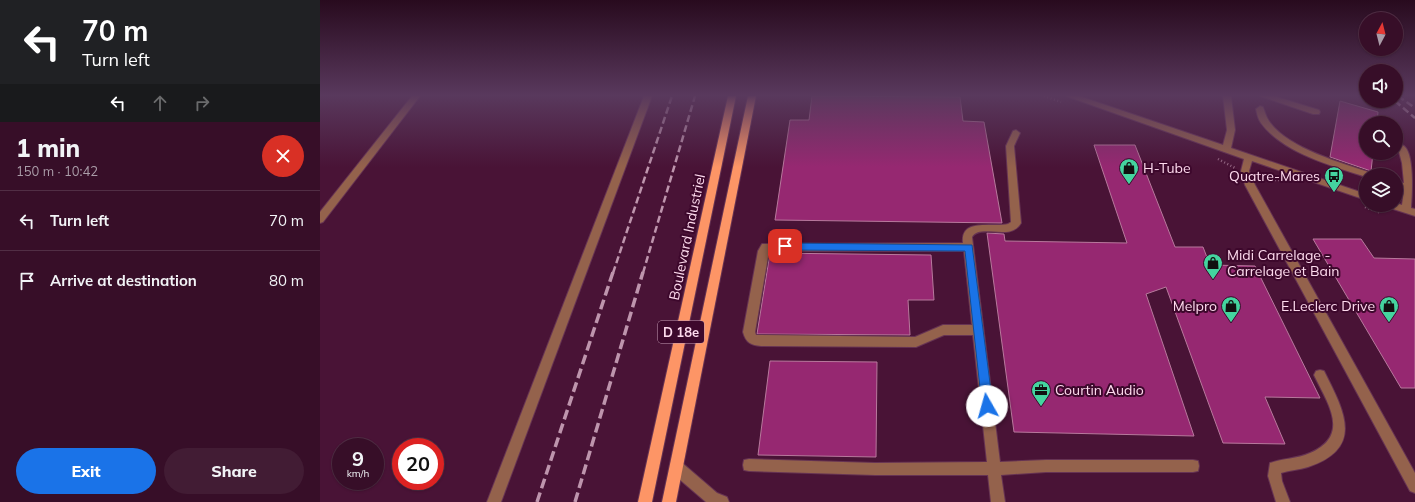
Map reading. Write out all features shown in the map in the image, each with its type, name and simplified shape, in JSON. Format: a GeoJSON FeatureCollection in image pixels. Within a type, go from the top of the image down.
{"type":"FeatureCollection","features":[{"type":"Feature","properties":{"kind":"main road","name":"Boulevard Industriel"},"geometry":{"type":"LineString","coordinates":[[645,502],[727,119]]}},
{"type":"Feature","properties":{"kind":"main road","name":"D 18e"},"geometry":{"type":"LineString","coordinates":[[669,502],[747,119]]}},
{"type":"Feature","properties":{"kind":"street"},"geometry":{"type":"LineString","coordinates":[[320,219],[398,119]]}},
{"type":"Feature","properties":{"kind":"street"},"geometry":{"type":"LineString","coordinates":[[494,502],[639,119]]}},
{"type":"Feature","properties":{"kind":"street"},"geometry":{"type":"LineString","coordinates":[[1138,119],[1359,195]]}},
{"type":"Feature","properties":{"kind":"street"},"geometry":{"type":"LineString","coordinates":[[1226,150],[1231,126],[1230,119]]}},
{"type":"Feature","properties":{"kind":"street"},"geometry":{"type":"LineString","coordinates":[[1263,119],[1273,132],[1296,147],[1322,159],[1359,172]]}},
{"type":"Feature","properties":{"kind":"street"},"geometry":{"type":"LineString","coordinates":[[998,502],[968,237],[970,232],[974,229],[1007,229],[1012,228],[1016,223],[1017,220],[1010,146],[1016,132]]}},
{"type":"Feature","properties":{"kind":"street"},"geometry":{"type":"LineString","coordinates":[[1403,151],[1408,164],[1408,188],[1411,212]]}},
{"type":"Feature","properties":{"kind":"street"},"geometry":{"type":"LineString","coordinates":[[1249,157],[1245,171],[1250,185],[1415,486]]}},
{"type":"Feature","properties":{"kind":"street"},"geometry":{"type":"LineString","coordinates":[[1403,186],[1408,188]]}},
{"type":"Feature","properties":{"kind":"street"},"geometry":{"type":"LineString","coordinates":[[969,247],[766,247],[763,251],[749,332],[750,337],[753,340],[762,341],[916,342],[943,330],[978,330]]}},
{"type":"Feature","properties":{"kind":"street"},"geometry":{"type":"LineString","coordinates":[[1283,502],[1274,478],[1275,468],[1296,464],[1315,458],[1327,450],[1338,438],[1341,428],[1338,415],[1320,375]]}},
{"type":"Feature","properties":{"kind":"street"},"geometry":{"type":"LineString","coordinates":[[748,466],[875,469],[1046,466],[1193,466]]}},
{"type":"Feature","properties":{"kind":"street"},"geometry":{"type":"LineString","coordinates":[[676,467],[712,498],[722,502]]}},
{"type":"Feature","properties":{"kind":"building"},"geometry":{"type":"Polygon","coordinates":[[[963,119],[963,121],[984,122],[1002,223],[775,220],[790,120],[963,119]]]}},
{"type":"Feature","properties":{"kind":"building"},"geometry":{"type":"Polygon","coordinates":[[[1337,119],[1359,119],[1359,160],[1372,160],[1371,168],[1362,168],[1330,157],[1337,119]]]}},
{"type":"Feature","properties":{"kind":"building"},"geometry":{"type":"Polygon","coordinates":[[[1094,145],[1135,145],[1175,247],[1203,247],[1210,265],[1255,266],[1320,398],[1265,397],[1285,444],[1223,443],[1166,287],[1146,294],[1194,436],[1014,432],[987,233],[1004,234],[1005,241],[1127,243],[1094,145]]]}},
{"type":"Feature","properties":{"kind":"building","name":"E.Leclerc Drive"},"geometry":{"type":"Polygon","coordinates":[[[1313,239],[1361,239],[1374,258],[1415,259],[1415,388],[1401,388],[1313,239]]]}},
{"type":"Feature","properties":{"kind":"building"},"geometry":{"type":"Polygon","coordinates":[[[770,253],[931,255],[934,300],[908,300],[910,335],[757,334],[770,253]]]}},
{"type":"Feature","properties":{"kind":"building"},"geometry":{"type":"Polygon","coordinates":[[[770,361],[877,362],[876,457],[758,455],[770,361]]]}},
{"type":"Feature","properties":{"kind":"railway"},"geometry":{"type":"LineString","coordinates":[[613,273],[664,119]]}},
{"type":"Feature","properties":{"kind":"railway"},"geometry":{"type":"LineString","coordinates":[[643,273],[688,119]]}},
{"type":"Feature","properties":{"kind":"railway"},"geometry":{"type":"LineString","coordinates":[[537,502],[613,272]]}},
{"type":"Feature","properties":{"kind":"railway"},"geometry":{"type":"LineString","coordinates":[[575,502],[643,272]]}},
{"type":"Feature","properties":{"kind":"place","name":"H-Tube"},"geometry":{"type":"Point","coordinates":[1129,185]}},
{"type":"Feature","properties":{"kind":"place","name":"Quatre-Mares"},"geometry":{"type":"Point","coordinates":[1334,193]}},
{"type":"Feature","properties":{"kind":"place","name":"Midi Carrelage - Carrelage et Bain"},"geometry":{"type":"Point","coordinates":[1213,280]}},
{"type":"Feature","properties":{"kind":"place","name":"Melpro"},"geometry":{"type":"Point","coordinates":[1231,323]}},
{"type":"Feature","properties":{"kind":"place","name":"E.Leclerc Drive"},"geometry":{"type":"Point","coordinates":[1389,323]}},
{"type":"Feature","properties":{"kind":"place","name":"Courtin Audio"},"geometry":{"type":"Point","coordinates":[1041,407]}},
{"type":"Feature","properties":{"kind":"route"},"geometry":{"type":"LineString","coordinates":[[785,246],[969,247],[987,406]]}}]}
